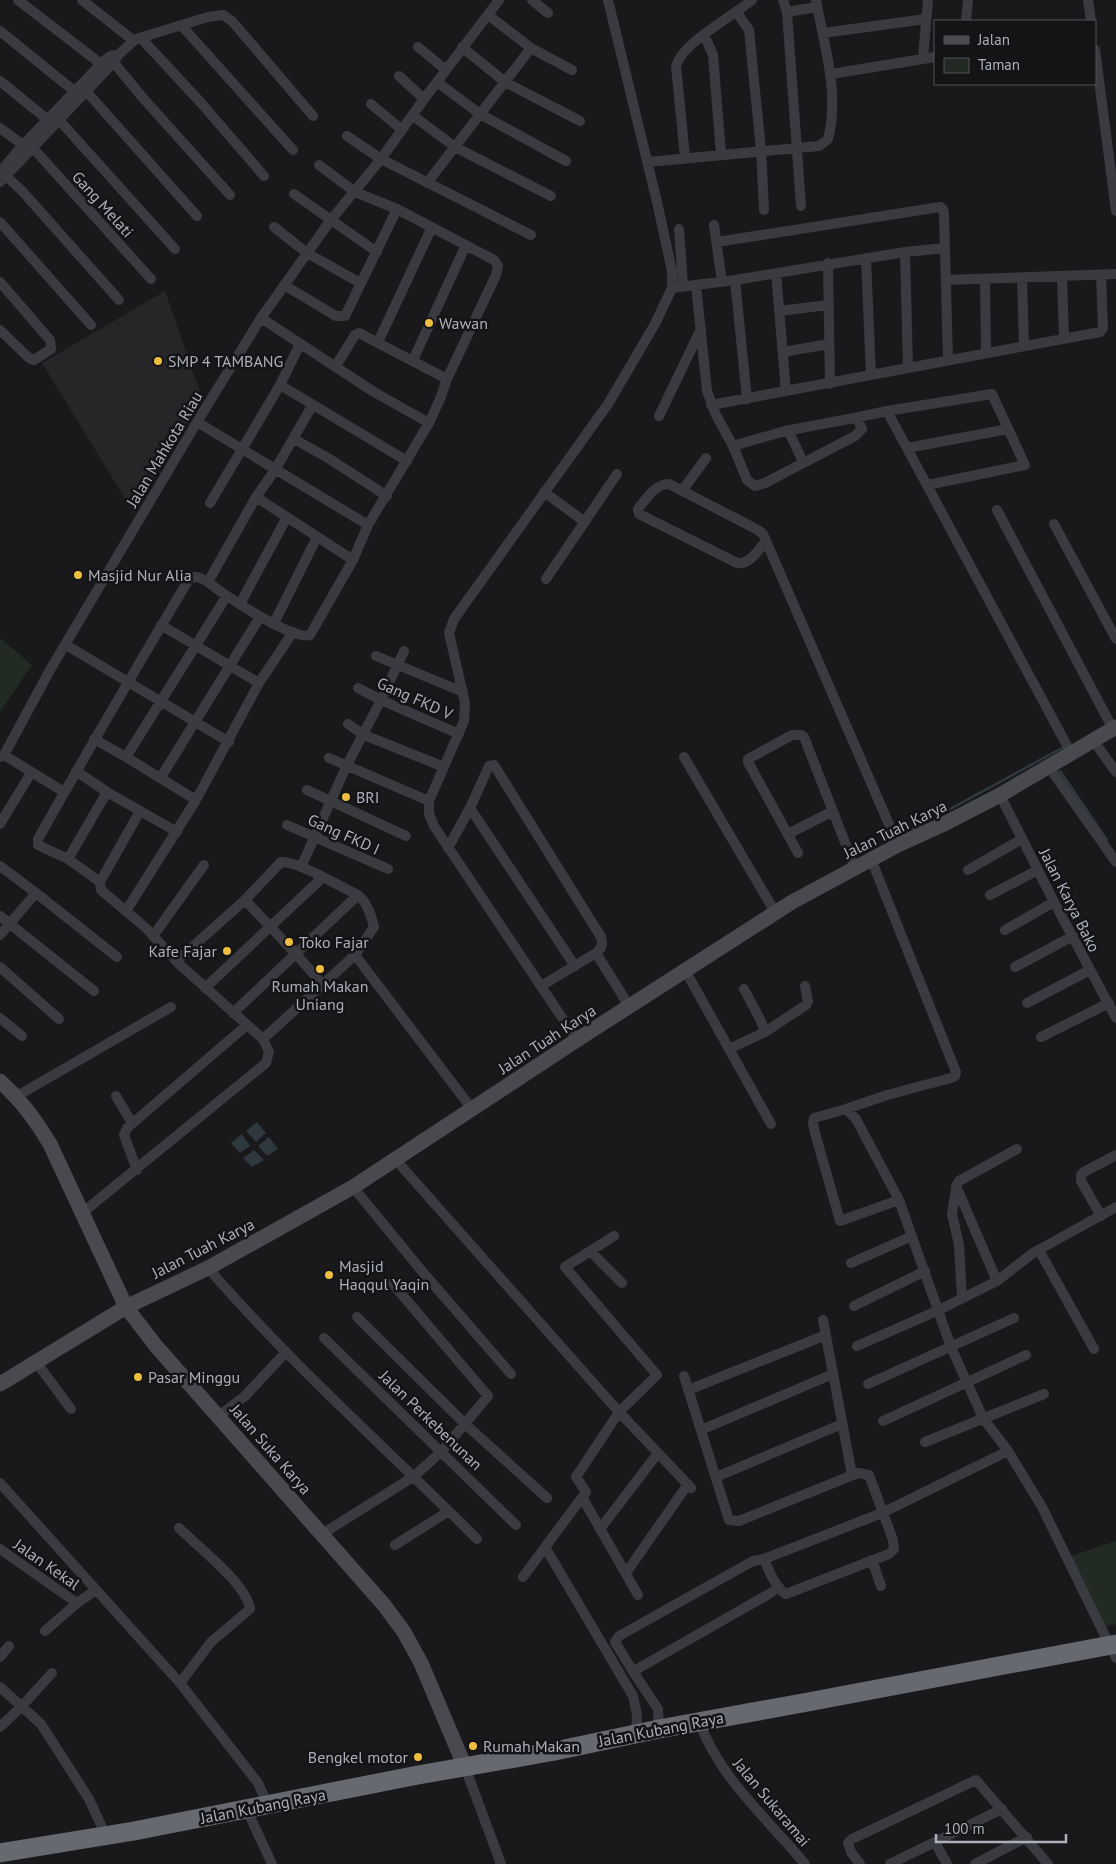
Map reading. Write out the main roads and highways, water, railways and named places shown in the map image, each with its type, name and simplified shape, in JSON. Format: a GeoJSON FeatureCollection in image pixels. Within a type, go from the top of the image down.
{"type":"FeatureCollection","features":[{"type":"Feature","properties":{"kind":"highway","name":"Jalan Kubang Raya"},"geometry":{"type":"LineString","coordinates":[[0,1853],[106,1836],[555,1751],[699,1721],[1114,1649]]}},
{"type":"Feature","properties":{"kind":"main road","name":"Jalan Tuah Karya"},"geometry":{"type":"LineString","coordinates":[[0,1384],[126,1307],[208,1268],[352,1187],[775,912],[871,859],[1000,795],[1114,728]]}},
{"type":"Feature","properties":{"kind":"main road","name":"Jalan Suka Karya"},"geometry":{"type":"LineString","coordinates":[[0,1081],[17,1096],[39,1125],[50,1144],[126,1307],[156,1346],[384,1605],[404,1632],[435,1694],[465,1767]]}},
{"type":"Feature","properties":{"kind":"waterway"},"geometry":{"type":"LineString","coordinates":[[908,832],[1062,748]]}},
{"type":"Feature","properties":{"kind":"waterway"},"geometry":{"type":"LineString","coordinates":[[1060,771],[1107,840]]}},
{"type":"Feature","properties":{"kind":"place","name":"Wawan"},"geometry":{"type":"Point","coordinates":[429,323]}},
{"type":"Feature","properties":{"kind":"place","name":"SMP 4 TAMBANG"},"geometry":{"type":"Point","coordinates":[158,361]}},
{"type":"Feature","properties":{"kind":"place","name":"Masjid Nur Alia"},"geometry":{"type":"Point","coordinates":[78,575]}},
{"type":"Feature","properties":{"kind":"place","name":"BRI"},"geometry":{"type":"Point","coordinates":[346,797]}},
{"type":"Feature","properties":{"kind":"place","name":"Toko Fajar"},"geometry":{"type":"Point","coordinates":[289,942]}},
{"type":"Feature","properties":{"kind":"place","name":"Kafe Fajar"},"geometry":{"type":"Point","coordinates":[227,951]}},
{"type":"Feature","properties":{"kind":"place","name":"Rumah Makan Uniang"},"geometry":{"type":"Point","coordinates":[320,969]}},
{"type":"Feature","properties":{"kind":"place","name":"Masjid Haqqul Yaqin"},"geometry":{"type":"Point","coordinates":[329,1275]}},
{"type":"Feature","properties":{"kind":"place","name":"Pasar Minggu"},"geometry":{"type":"Point","coordinates":[138,1377]}},
{"type":"Feature","properties":{"kind":"place","name":"Rumah Makan"},"geometry":{"type":"Point","coordinates":[473,1746]}},
{"type":"Feature","properties":{"kind":"place","name":"Bengkel motor"},"geometry":{"type":"Point","coordinates":[418,1757]}}]}
